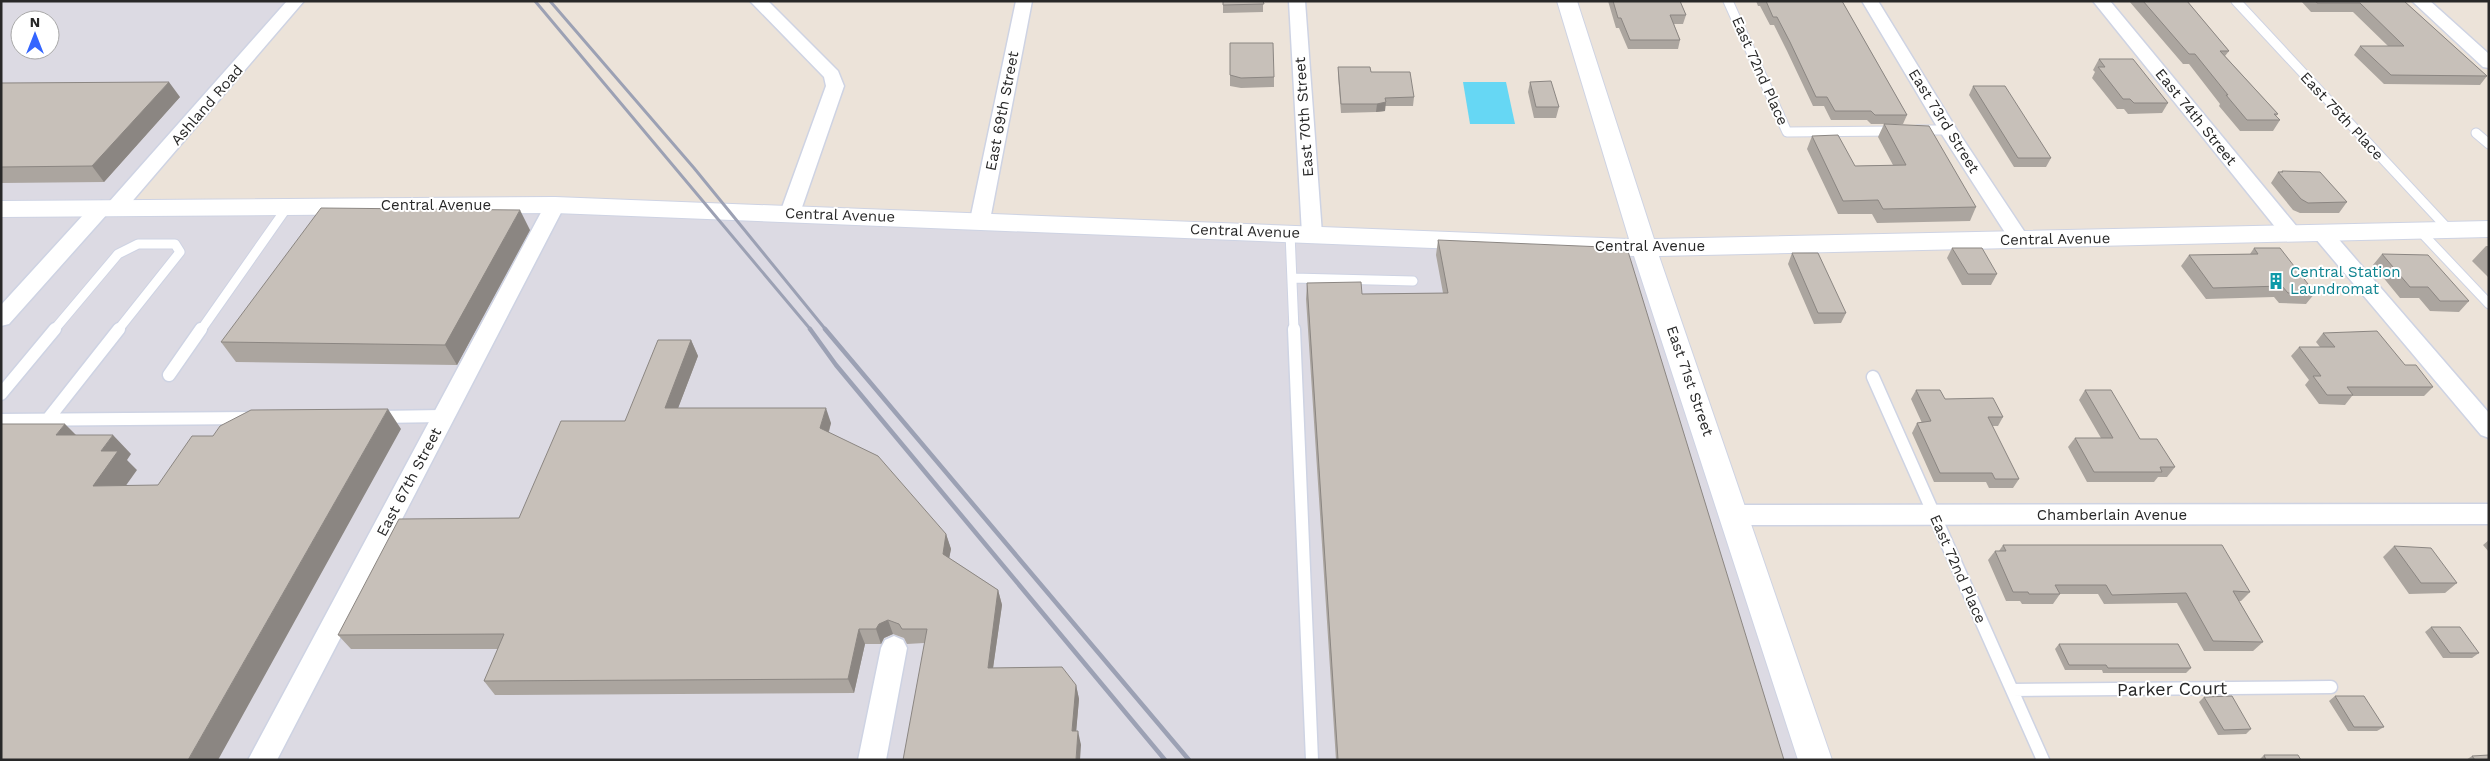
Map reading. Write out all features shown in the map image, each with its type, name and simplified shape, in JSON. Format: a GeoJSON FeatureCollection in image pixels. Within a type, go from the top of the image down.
{"type":"FeatureCollection","features":[{"type":"Feature","properties":{"kind":"street","name":"Ashland Road"},"geometry":{"type":"LineString","coordinates":[[1,319],[109,207],[296,1]]}},
{"type":"Feature","properties":{"kind":"street","name":"East 69th Street"},"geometry":{"type":"LineString","coordinates":[[980,220],[1024,1]]}},
{"type":"Feature","properties":{"kind":"street","name":"East 70th Street"},"geometry":{"type":"LineString","coordinates":[[1297,1],[1301,233]]}},
{"type":"Feature","properties":{"kind":"street","name":"East 71st Street"},"geometry":{"type":"LineString","coordinates":[[1567,1],[1644,248],[1735,515],[1815,760]]}},
{"type":"Feature","properties":{"kind":"street","name":"East 73rd Street"},"geometry":{"type":"LineString","coordinates":[[1870,1],[1948,130],[2020,240]]}},
{"type":"Feature","properties":{"kind":"street","name":"East 74th Street"},"geometry":{"type":"LineString","coordinates":[[2101,1],[2291,233]]}},
{"type":"Feature","properties":{"kind":"street"},"geometry":{"type":"LineString","coordinates":[[2420,1],[2489,63]]}},
{"type":"Feature","properties":{"kind":"street"},"geometry":{"type":"LineString","coordinates":[[759,2],[832,75],[835,86],[790,213]]}},
{"type":"Feature","properties":{"kind":"street","name":"Central Avenue"},"geometry":{"type":"LineString","coordinates":[[1,209],[555,205],[980,220],[1644,248],[2489,229]]}},
{"type":"Feature","properties":{"kind":"street","name":"East 67th Street"},"geometry":{"type":"LineString","coordinates":[[262,760],[555,205]]}},
{"type":"Feature","properties":{"kind":"street"},"geometry":{"type":"LineString","coordinates":[[2322,233],[2489,429]]}},
{"type":"Feature","properties":{"kind":"street","name":"Chamberlain Avenue"},"geometry":{"type":"LineString","coordinates":[[1735,515],[2489,514]]}},
{"type":"Feature","properties":{"kind":"street"},"geometry":{"type":"LineString","coordinates":[[872,760],[894,648]]}},
{"type":"Feature","properties":{"kind":"lane","name":"East 72nd Place"},"geometry":{"type":"LineString","coordinates":[[1728,1],[1787,132],[1948,130]]}},
{"type":"Feature","properties":{"kind":"lane","name":"East 75th Place"},"geometry":{"type":"LineString","coordinates":[[2236,1],[2449,230]]}},
{"type":"Feature","properties":{"kind":"lane"},"geometry":{"type":"LineString","coordinates":[[2476,133],[2489,144]]}},
{"type":"Feature","properties":{"kind":"lane"},"geometry":{"type":"LineString","coordinates":[[169,375],[288,206]]}},
{"type":"Feature","properties":{"kind":"lane"},"geometry":{"type":"LineString","coordinates":[[2420,230],[2489,304]]}},
{"type":"Feature","properties":{"kind":"lane"},"geometry":{"type":"LineString","coordinates":[[1301,233],[1293,278],[1312,760]]}},
{"type":"Feature","properties":{"kind":"lane"},"geometry":{"type":"LineString","coordinates":[[1,394],[118,254],[138,244],[175,244],[180,252],[48,419]]}},
{"type":"Feature","properties":{"kind":"lane"},"geometry":{"type":"LineString","coordinates":[[1293,278],[1413,280]]}},
{"type":"Feature","properties":{"kind":"lane","name":"East 72nd Place"},"geometry":{"type":"LineString","coordinates":[[1873,377],[2043,760]]}},
{"type":"Feature","properties":{"kind":"lane"},"geometry":{"type":"LineString","coordinates":[[366,417],[444,416]]}},
{"type":"Feature","properties":{"kind":"lane"},"geometry":{"type":"LineString","coordinates":[[1,420],[267,418]]}},
{"type":"Feature","properties":{"kind":"lane","name":"Parker Court"},"geometry":{"type":"LineString","coordinates":[[2012,690],[2331,687]]}},
{"type":"Feature","properties":{"kind":"shaded area"},"geometry":{"type":"Polygon","coordinates":[[[1,1],[296,1],[117,207],[555,205],[1644,248],[1815,760],[1,760],[1,1]]]}},
{"type":"Feature","properties":{"kind":"water"},"geometry":{"type":"Polygon","coordinates":[[[1463,82],[1506,82],[1515,124],[1470,124],[1463,82]]]}},
{"type":"Feature","properties":{"kind":"building"},"geometry":{"type":"Polygon","coordinates":[[[1223,1],[1263,1],[1264,4],[1223,5],[1223,1]]]}},
{"type":"Feature","properties":{"kind":"building"},"geometry":{"type":"Polygon","coordinates":[[[1613,1],[1680,1],[1686,15],[1670,15],[1680,40],[1630,40],[1621,18],[1618,18],[1613,1]]]}},
{"type":"Feature","properties":{"kind":"building"},"geometry":{"type":"Polygon","coordinates":[[[1766,1],[1842,1],[1907,115],[1875,115],[1871,111],[1835,111],[1827,97],[1816,97],[1777,17],[1773,17],[1766,1]]]}},
{"type":"Feature","properties":{"kind":"building"},"geometry":{"type":"Polygon","coordinates":[[[2143,1],[2187,1],[2229,51],[2220,51],[2278,114],[2274,114],[2280,120],[2247,120],[2195,54],[2189,54],[2143,1]]]}},
{"type":"Feature","properties":{"kind":"building"},"geometry":{"type":"Polygon","coordinates":[[[2316,1],[2404,1],[2487,76],[2391,75],[2360,46],[2404,46],[2360,3],[2317,3],[2316,1]]]}},
{"type":"Feature","properties":{"kind":"building"},"geometry":{"type":"Polygon","coordinates":[[[1230,43],[1273,43],[1274,77],[1241,78],[1230,75],[1230,43]]]}},
{"type":"Feature","properties":{"kind":"building"},"geometry":{"type":"Polygon","coordinates":[[[2099,59],[2133,59],[2168,103],[2134,103],[2130,99],[2123,99],[2098,67],[2105,67],[2099,59]]]}},
{"type":"Feature","properties":{"kind":"building"},"geometry":{"type":"Polygon","coordinates":[[[1338,67],[1370,67],[1371,72],[1410,72],[1414,97],[1385,98],[1386,102],[1377,104],[1341,104],[1338,67]]]}},
{"type":"Feature","properties":{"kind":"building"},"geometry":{"type":"Polygon","coordinates":[[[1551,81],[1559,107],[1536,107],[1530,82],[1551,81]]]}},
{"type":"Feature","properties":{"kind":"building"},"geometry":{"type":"Polygon","coordinates":[[[169,82],[92,166],[1,167],[1,83],[169,82]]]}},
{"type":"Feature","properties":{"kind":"building"},"geometry":{"type":"Polygon","coordinates":[[[1973,86],[2005,86],[2051,158],[2018,158],[1973,86]]]}},
{"type":"Feature","properties":{"kind":"building"},"geometry":{"type":"Polygon","coordinates":[[[1884,124],[1929,126],[1976,207],[1883,209],[1878,200],[1843,201],[1812,136],[1838,135],[1855,166],[1906,165],[1884,124]]]}},
{"type":"Feature","properties":{"kind":"building"},"geometry":{"type":"Polygon","coordinates":[[[2278,172],[2320,172],[2347,202],[2308,203],[2301,199],[2278,172]]]}},
{"type":"Feature","properties":{"kind":"building"},"geometry":{"type":"Polygon","coordinates":[[[321,208],[520,210],[445,345],[221,342],[321,208]]]}},
{"type":"Feature","properties":{"kind":"building"},"geometry":{"type":"Polygon","coordinates":[[[1438,240],[1627,248],[1784,760],[1338,760],[1307,283],[1361,282],[1362,294],[1448,293],[1438,240]]]}},
{"type":"Feature","properties":{"kind":"building"},"geometry":{"type":"Polygon","coordinates":[[[1952,248],[1982,248],[1997,274],[1968,274],[1952,248]]]}},
{"type":"Feature","properties":{"kind":"building"},"geometry":{"type":"Polygon","coordinates":[[[2254,248],[2280,248],[2315,293],[2288,293],[2282,286],[2213,288],[2189,255],[2258,254],[2254,248]]]}},
{"type":"Feature","properties":{"kind":"building"},"geometry":{"type":"Polygon","coordinates":[[[1792,253],[1818,253],[1846,313],[1818,313],[1792,253]]]}},
{"type":"Feature","properties":{"kind":"building"},"geometry":{"type":"Polygon","coordinates":[[[2382,254],[2428,255],[2469,301],[2440,301],[2428,287],[2410,287],[2382,254]]]}},
{"type":"Feature","properties":{"kind":"building"},"geometry":{"type":"Polygon","coordinates":[[[2377,331],[2405,365],[2416,365],[2433,387],[2347,387],[2353,395],[2327,395],[2313,376],[2321,376],[2299,347],[2335,347],[2323,333],[2377,331]]]}},
{"type":"Feature","properties":{"kind":"building"},"geometry":{"type":"Polygon","coordinates":[[[658,340],[691,340],[665,408],[826,408],[820,428],[878,456],[946,534],[943,554],[998,590],[988,668],[1062,667],[1076,685],[1072,731],[1078,731],[1076,760],[903,760],[927,629],[902,629],[899,624],[888,620],[879,624],[876,629],[859,629],[848,679],[484,681],[504,634],[338,635],[399,519],[519,518],[561,421],[625,421],[658,340]]]}},
{"type":"Feature","properties":{"kind":"building"},"geometry":{"type":"Polygon","coordinates":[[[1916,390],[1940,390],[1945,399],[1993,398],[2003,417],[1988,417],[2019,479],[1995,479],[1992,473],[1940,473],[1917,423],[1931,421],[1916,390]]]}},
{"type":"Feature","properties":{"kind":"building"},"geometry":{"type":"Polygon","coordinates":[[[2085,390],[2111,390],[2140,439],[2157,439],[2175,467],[2160,467],[2162,472],[2094,472],[2075,438],[2113,438],[2085,390]]]}},
{"type":"Feature","properties":{"kind":"building"},"geometry":{"type":"Polygon","coordinates":[[[388,409],[188,760],[1,760],[1,424],[65,424],[56,435],[113,435],[101,451],[118,451],[93,486],[158,485],[192,436],[213,436],[220,426],[251,410],[388,409]]]}},
{"type":"Feature","properties":{"kind":"building"},"geometry":{"type":"Polygon","coordinates":[[[2003,545],[2222,545],[2250,592],[2233,591],[2263,642],[2213,641],[2186,593],[2112,595],[2106,585],[2055,585],[2060,594],[2013,592],[1995,551],[2006,551],[2003,545]]]}},
{"type":"Feature","properties":{"kind":"building"},"geometry":{"type":"Polygon","coordinates":[[[2394,546],[2431,548],[2457,583],[2421,583],[2394,546]]]}},
{"type":"Feature","properties":{"kind":"building"},"geometry":{"type":"Polygon","coordinates":[[[2431,627],[2460,627],[2479,653],[2450,653],[2431,627]]]}},
{"type":"Feature","properties":{"kind":"building"},"geometry":{"type":"Polygon","coordinates":[[[2059,644],[2178,644],[2191,668],[2108,668],[2106,665],[2069,665],[2059,644]]]}},
{"type":"Feature","properties":{"kind":"building"},"geometry":{"type":"Polygon","coordinates":[[[2232,696],[2251,729],[2224,730],[2204,697],[2232,696]]]}},
{"type":"Feature","properties":{"kind":"building"},"geometry":{"type":"Polygon","coordinates":[[[2335,696],[2364,696],[2384,727],[2354,727],[2335,696]]]}},
{"type":"Feature","properties":{"kind":"building"},"geometry":{"type":"Polygon","coordinates":[[[2264,755],[2298,755],[2301,760],[2266,760],[2264,755]]]}},
{"type":"Feature","properties":{"kind":"building"},"geometry":{"type":"Polygon","coordinates":[[[2489,755],[2489,760],[2475,760],[2472,756],[2489,755]]]}},
{"type":"Feature","properties":{"kind":"railway"},"geometry":{"type":"LineString","coordinates":[[535,1],[811,330]]}},
{"type":"Feature","properties":{"kind":"railway"},"geometry":{"type":"LineString","coordinates":[[550,1],[694,168],[826,330]]}},
{"type":"Feature","properties":{"kind":"railway"},"geometry":{"type":"LineString","coordinates":[[810,329],[836,365],[1165,760]]}},
{"type":"Feature","properties":{"kind":"railway"},"geometry":{"type":"LineString","coordinates":[[825,329],[1189,760]]}},
{"type":"Feature","properties":{"kind":"place","name":"Central Station Laundromat"},"geometry":{"type":"Point","coordinates":[2276,281]}}]}
